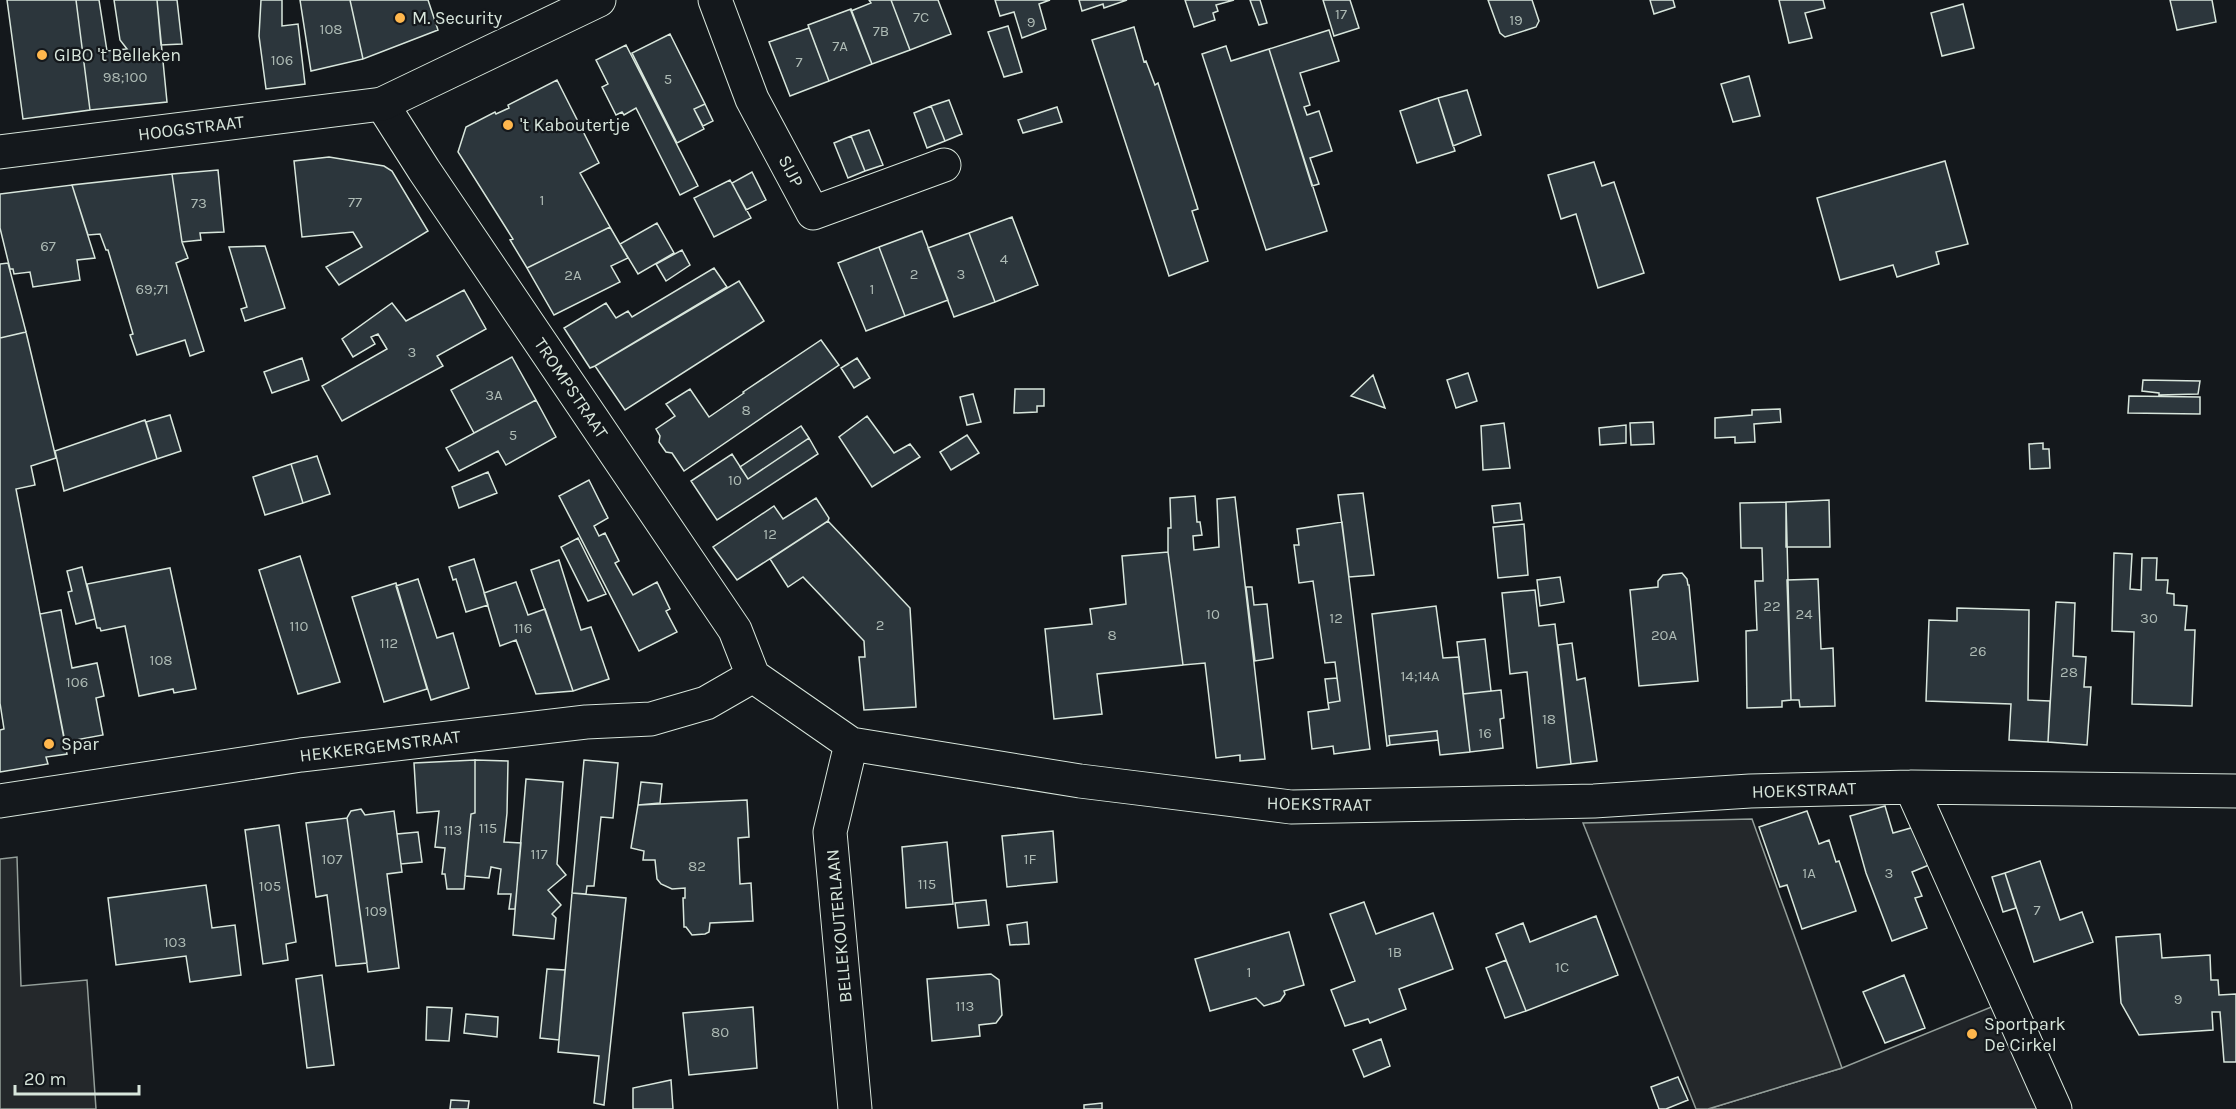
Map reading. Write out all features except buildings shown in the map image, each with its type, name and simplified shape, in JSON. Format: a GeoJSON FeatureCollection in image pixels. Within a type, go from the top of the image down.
{"type":"FeatureCollection","features":[{"type":"Feature","properties":{"kind":"street","name":"HOOGSTRAAT"},"geometry":{"type":"LineString","coordinates":[[0,152],[382,104],[599,0]]}},
{"type":"Feature","properties":{"kind":"street","name":"SIJP"},"geometry":{"type":"LineString","coordinates":[[714,0],[752,99],[813,213],[944,165]]}},
{"type":"Feature","properties":{"kind":"street","name":"TROMPSTRAAT"},"geometry":{"type":"LineString","coordinates":[[382,104],[430,180],[735,630],[753,676]]}},
{"type":"Feature","properties":{"kind":"street","name":"HOEKSTRAAT"},"geometry":{"type":"LineString","coordinates":[[753,676],[851,744],[1080,781],[1291,807],[1594,801],[1750,791],[1911,787],[2236,790]]}},
{"type":"Feature","properties":{"kind":"street","name":"HEKKERGEMSTRAAT"},"geometry":{"type":"LineString","coordinates":[[0,801],[301,755],[586,722],[651,719],[706,703],[753,676]]}},
{"type":"Feature","properties":{"kind":"street","name":"BELLEKOUTERLAAN"},"geometry":{"type":"LineString","coordinates":[[851,744],[830,832],[855,1109]]}},
{"type":"Feature","properties":{"kind":"street"},"geometry":{"type":"LineString","coordinates":[[1911,787],[2055,1109]]}},
{"type":"Feature","properties":{"kind":"shaded area"},"geometry":{"type":"Polygon","coordinates":[[[1752,819],[1842,1068],[1708,1109],[1696,1109],[1583,823],[1752,819]]]}},
{"type":"Feature","properties":{"kind":"shaded area"},"geometry":{"type":"Polygon","coordinates":[[[17,857],[21,986],[87,980],[96,1109],[0,1109],[0,859],[17,857]]]}},
{"type":"Feature","properties":{"kind":"shaded area","name":"Sportpark De Cirkel"},"geometry":{"type":"Polygon","coordinates":[[[2006,1001],[2053,1109],[1708,1109],[1842,1068],[2006,1001]]]}},
{"type":"Feature","properties":{"kind":"place","name":"M. Security"},"geometry":{"type":"Point","coordinates":[400,18]}},
{"type":"Feature","properties":{"kind":"place","name":"GIBO 't Belleken"},"geometry":{"type":"Point","coordinates":[42,55]}},
{"type":"Feature","properties":{"kind":"place","name":"'t Kaboutertje"},"geometry":{"type":"Point","coordinates":[508,125]}},
{"type":"Feature","properties":{"kind":"place","name":"Spar"},"geometry":{"type":"Point","coordinates":[49,744]}},
{"type":"Feature","properties":{"kind":"place","name":"Sportpark De Cirkel"},"geometry":{"type":"Point","coordinates":[1972,1034]}}]}
